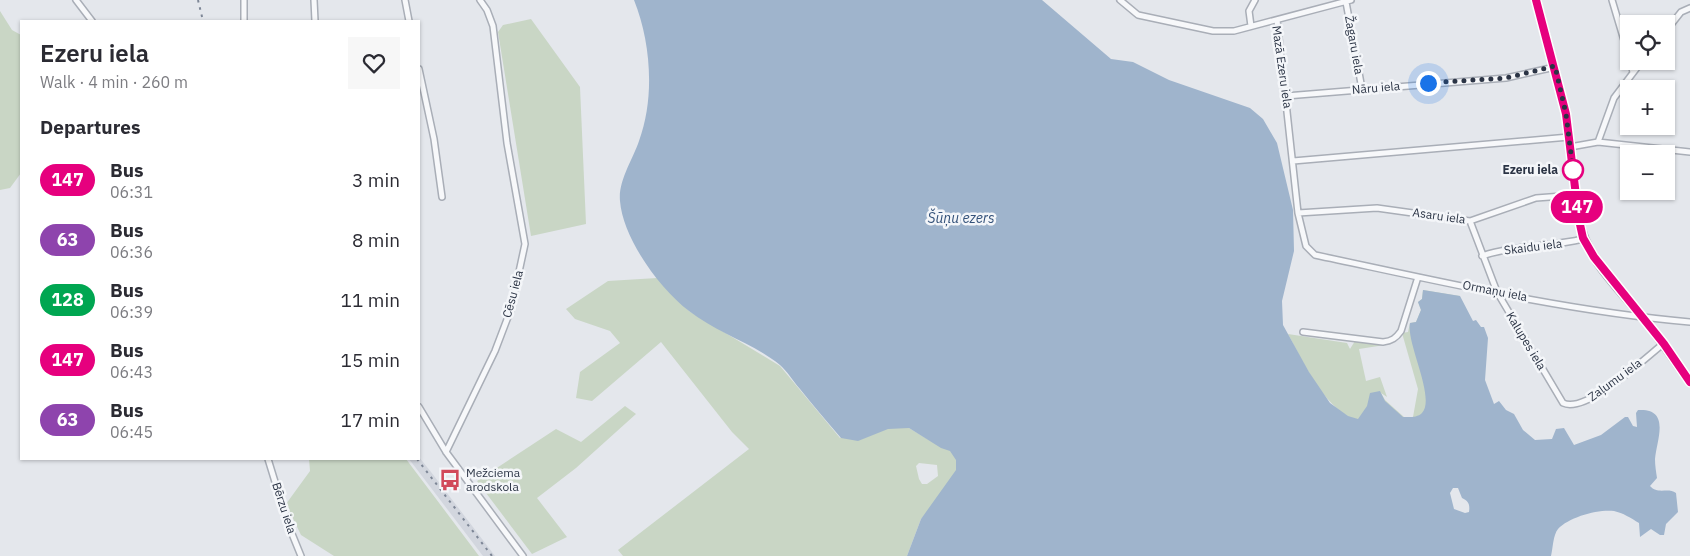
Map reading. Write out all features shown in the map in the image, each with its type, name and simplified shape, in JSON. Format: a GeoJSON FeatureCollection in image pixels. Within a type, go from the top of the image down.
{"type":"FeatureCollection","features":[{"type":"Feature","properties":{"kind":"street"},"geometry":{"type":"LineString","coordinates":[[76,0],[91,20]]}},
{"type":"Feature","properties":{"kind":"street"},"geometry":{"type":"LineString","coordinates":[[244,0],[244,20]]}},
{"type":"Feature","properties":{"kind":"street"},"geometry":{"type":"LineString","coordinates":[[314,0],[315,20]]}},
{"type":"Feature","properties":{"kind":"street"},"geometry":{"type":"LineString","coordinates":[[405,0],[408,20]]}},
{"type":"Feature","properties":{"kind":"street","name":"Cēsu iela"},"geometry":{"type":"LineString","coordinates":[[446,452],[495,351],[511,309],[525,244],[508,143],[493,26],[487,10],[480,0]]}},
{"type":"Feature","properties":{"kind":"street","name":"Mazā Ezeru iela"},"geometry":{"type":"LineString","coordinates":[[1120,0],[1138,16],[1213,31],[1234,30],[1276,20],[1298,213],[1306,246]]}},
{"type":"Feature","properties":{"kind":"street"},"geometry":{"type":"LineString","coordinates":[[1251,26],[1250,11],[1255,0]]}},
{"type":"Feature","properties":{"kind":"street"},"geometry":{"type":"LineString","coordinates":[[1536,0],[1555,66],[1569,136],[1583,238],[1594,257],[1664,344],[1690,382]]}},
{"type":"Feature","properties":{"kind":"street"},"geometry":{"type":"LineString","coordinates":[[1612,0],[1620,27]]}},
{"type":"Feature","properties":{"kind":"street"},"geometry":{"type":"LineString","coordinates":[[1276,20],[1349,1]]}},
{"type":"Feature","properties":{"kind":"street","name":"Žagaru iela"},"geometry":{"type":"LineString","coordinates":[[1349,1],[1362,89]]}},
{"type":"Feature","properties":{"kind":"street"},"geometry":{"type":"LineString","coordinates":[[1675,20],[1681,12],[1690,8]]}},
{"type":"Feature","properties":{"kind":"street","name":"Nāru iela"},"geometry":{"type":"LineString","coordinates":[[1286,96],[1506,78],[1555,66]]}},
{"type":"Feature","properties":{"kind":"street"},"geometry":{"type":"LineString","coordinates":[[1598,142],[1614,98],[1633,72]]}},
{"type":"Feature","properties":{"kind":"street"},"geometry":{"type":"LineString","coordinates":[[420,74],[434,139],[442,197]]}},
{"type":"Feature","properties":{"kind":"street"},"geometry":{"type":"LineString","coordinates":[[1293,161],[1569,136]]}},
{"type":"Feature","properties":{"kind":"street"},"geometry":{"type":"LineString","coordinates":[[1570,147],[1598,142],[1690,152]]}},
{"type":"Feature","properties":{"kind":"street","name":"Asaru iela"},"geometry":{"type":"LineString","coordinates":[[1298,213],[1377,208],[1470,222],[1536,198],[1576,195]]}},
{"type":"Feature","properties":{"kind":"street","name":"Kalupes iela"},"geometry":{"type":"LineString","coordinates":[[1470,222],[1497,292],[1562,403]]}},
{"type":"Feature","properties":{"kind":"street","name":"Skaidu iela"},"geometry":{"type":"LineString","coordinates":[[1482,256],[1494,252],[1563,244],[1583,238]]}},
{"type":"Feature","properties":{"kind":"street","name":"Ormaņu iela"},"geometry":{"type":"LineString","coordinates":[[1306,246],[1315,255],[1418,277],[1644,318],[1690,322]]}},
{"type":"Feature","properties":{"kind":"street"},"geometry":{"type":"LineString","coordinates":[[1303,332],[1383,342],[1389,341],[1401,331],[1418,277]]}},
{"type":"Feature","properties":{"kind":"street","name":"Zaļumu iela"},"geometry":{"type":"LineString","coordinates":[[1562,403],[1574,405],[1591,399],[1664,344]]}},
{"type":"Feature","properties":{"kind":"street"},"geometry":{"type":"LineString","coordinates":[[420,409],[446,452],[524,556]]}},
{"type":"Feature","properties":{"kind":"street","name":"Bērzu iela"},"geometry":{"type":"LineString","coordinates":[[268,460],[288,524],[301,556]]}},
{"type":"Feature","properties":{"kind":"shaded area"},"geometry":{"type":"Polygon","coordinates":[[[420,458],[495,556],[483,556],[410,460],[420,460],[420,458]]]}},
{"type":"Feature","properties":{"kind":"green space"},"geometry":{"type":"Polygon","coordinates":[[[0,11],[12,30],[20,34],[20,174],[10,188],[0,190],[0,11]]]}},
{"type":"Feature","properties":{"kind":"green space"},"geometry":{"type":"Polygon","coordinates":[[[531,19],[580,87],[586,224],[531,236],[498,32],[503,25],[531,19]]]}},
{"type":"Feature","properties":{"kind":"green space"},"geometry":{"type":"Polygon","coordinates":[[[657,278],[689,311],[780,366],[840,438],[868,427],[909,428],[929,440],[956,448],[957,479],[921,519],[907,556],[623,556],[618,550],[749,449],[732,432],[661,342],[592,401],[576,398],[580,372],[620,343],[610,331],[575,319],[566,309],[608,281],[657,278]],[[919,463],[916,466],[922,484],[927,484],[938,476],[937,465],[919,463]]]}},
{"type":"Feature","properties":{"kind":"green space"},"geometry":{"type":"Polygon","coordinates":[[[1423,290],[1460,296],[1438,419],[1354,420],[1342,413],[1332,404],[1315,382],[1288,334],[1347,343],[1350,349],[1355,341],[1391,344],[1359,349],[1366,381],[1380,377],[1387,397],[1381,393],[1385,400],[1404,417],[1413,417],[1418,389],[1402,333],[1408,332],[1410,323],[1416,322],[1421,310],[1418,302],[1422,299],[1423,290]]]}},
{"type":"Feature","properties":{"kind":"green space"},"geometry":{"type":"Polygon","coordinates":[[[625,406],[636,414],[576,468],[537,498],[567,537],[532,554],[477,481],[556,429],[581,442],[625,406]]]}},
{"type":"Feature","properties":{"kind":"green space"},"geometry":{"type":"Polygon","coordinates":[[[309,460],[407,460],[479,556],[334,556],[301,535],[286,504],[310,471],[309,460]]]}},
{"type":"Feature","properties":{"kind":"water","name":"Šūņu ezers"},"geometry":{"type":"Polygon","coordinates":[[[634,0],[1042,0],[1111,59],[1133,62],[1169,80],[1250,108],[1263,119],[1277,143],[1293,210],[1294,251],[1282,301],[1283,325],[1309,372],[1330,403],[1348,416],[1358,419],[1367,406],[1370,393],[1380,391],[1385,401],[1403,417],[1420,415],[1425,406],[1425,395],[1412,343],[1410,323],[1416,322],[1421,310],[1418,302],[1422,299],[1423,290],[1460,296],[1473,321],[1476,320],[1481,327],[1484,327],[1488,338],[1485,380],[1494,404],[1499,401],[1506,410],[1514,414],[1523,430],[1535,440],[1552,439],[1556,429],[1564,428],[1574,445],[1601,435],[1625,417],[1628,417],[1633,426],[1637,427],[1636,413],[1638,410],[1655,414],[1660,426],[1655,459],[1657,478],[1650,486],[1656,490],[1673,491],[1676,493],[1678,512],[1666,524],[1664,535],[1660,535],[1651,529],[1640,537],[1639,523],[1621,513],[1600,511],[1584,515],[1569,521],[1558,529],[1554,538],[1551,556],[907,556],[921,519],[956,470],[956,460],[950,451],[941,448],[909,428],[888,429],[858,441],[841,438],[780,365],[758,350],[711,326],[678,302],[655,277],[628,231],[620,201],[621,186],[644,124],[649,89],[647,52],[640,16],[634,0]],[[1453,488],[1450,493],[1454,509],[1465,513],[1469,512],[1469,504],[1462,498],[1458,488],[1453,488]]]}},
{"type":"Feature","properties":{"kind":"railway"},"geometry":{"type":"LineString","coordinates":[[198,0],[203,20]]}},
{"type":"Feature","properties":{"kind":"railway"},"geometry":{"type":"LineString","coordinates":[[418,460],[492,556]]}},
{"type":"Feature","properties":{"kind":"bus line","name":"147"},"geometry":{"type":"LineString","coordinates":[[1536,0],[1562,93],[1583,238],[1594,257],[1664,344],[1690,382]]}},
{"type":"Feature","properties":{"kind":"place","name":"Ezeru iela"},"geometry":{"type":"Point","coordinates":[1573,170]}},
{"type":"Feature","properties":{"kind":"place","name":"Mežciema arodskola"},"geometry":{"type":"Point","coordinates":[450,480]}},
{"type":"Feature","properties":{"kind":"route"},"geometry":{"type":"LineString","coordinates":[[1428,83],[1506,78],[1555,66],[1566,114],[1573,170]]}}]}
